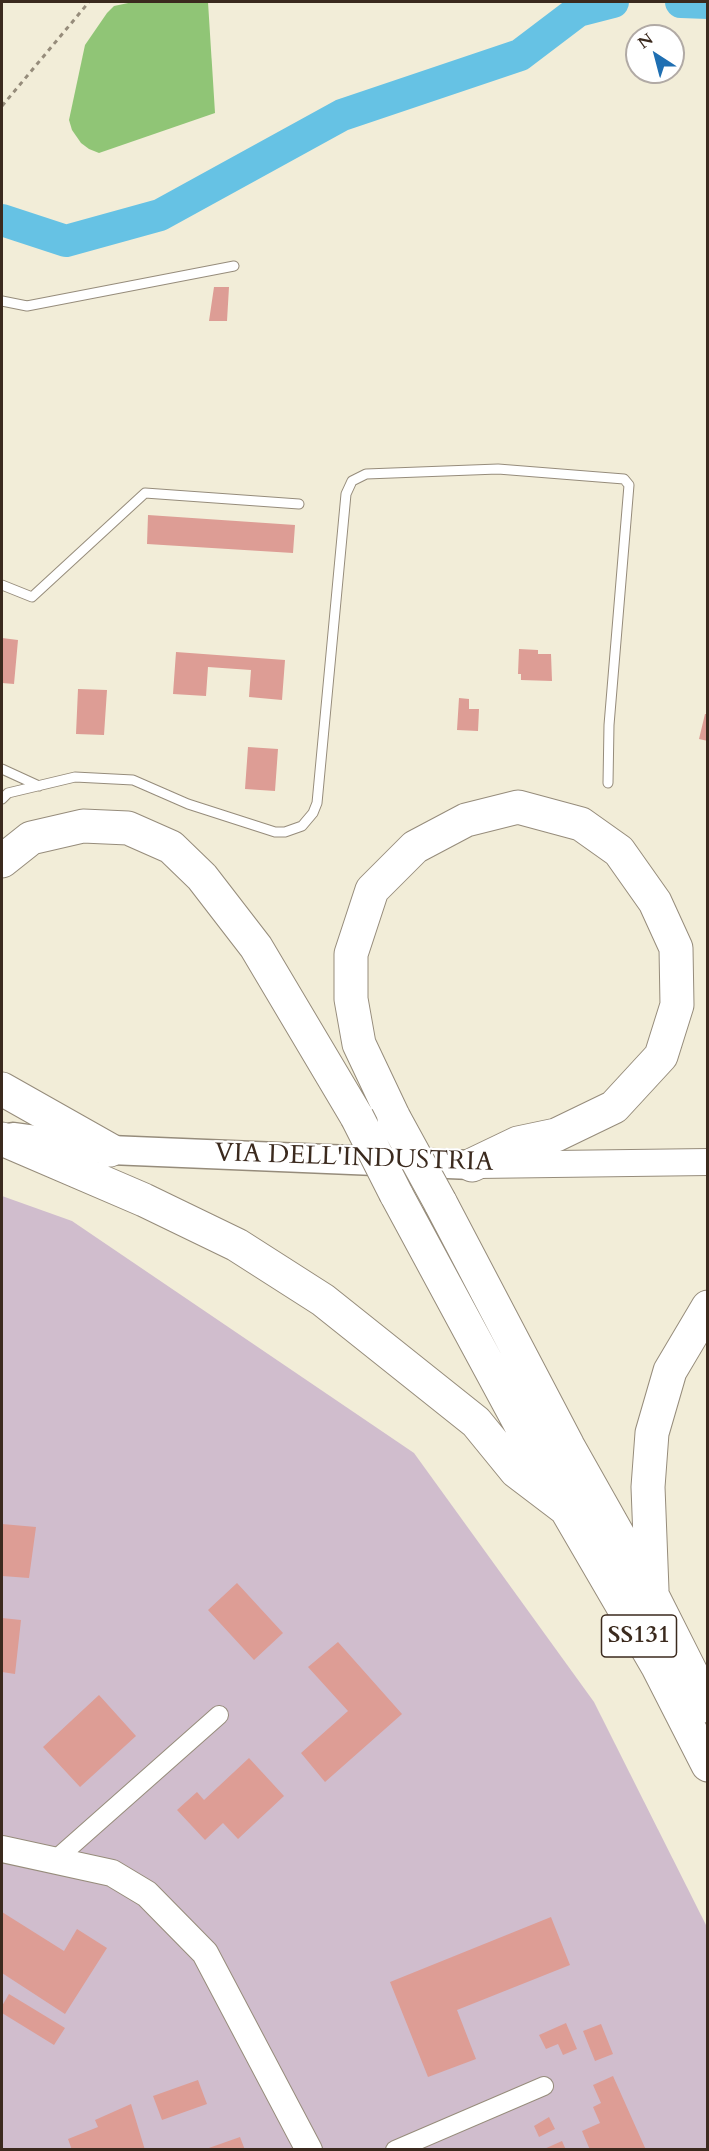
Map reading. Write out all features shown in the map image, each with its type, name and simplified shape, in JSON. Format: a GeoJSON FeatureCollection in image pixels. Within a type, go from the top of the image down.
{"type":"FeatureCollection","features":[{"type":"Feature","properties":{"kind":"highway"},"geometry":{"type":"LineString","coordinates":[[472,1165],[518,1143],[556,1135],[614,1107],[661,1056],[677,1005],[676,948],[655,902],[619,851],[581,824],[518,807],[466,820],[415,847],[372,890],[351,954],[351,999],[359,1044],[394,1118],[568,1446],[652,1595]]}},
{"type":"Feature","properties":{"kind":"highway"},"geometry":{"type":"LineString","coordinates":[[2,861],[31,838],[83,826],[128,828],[171,847],[202,877],[256,947],[357,1117],[396,1194],[566,1509]]}},
{"type":"Feature","properties":{"kind":"highway"},"geometry":{"type":"LineString","coordinates":[[2,1089],[110,1150]]}},
{"type":"Feature","properties":{"kind":"highway"},"geometry":{"type":"LineString","coordinates":[[2,1137],[144,1200],[237,1245],[323,1300],[476,1422],[516,1472],[566,1509]]}},
{"type":"Feature","properties":{"kind":"highway"},"geometry":{"type":"LineString","coordinates":[[652,1595],[648,1488],[652,1433],[670,1371],[708,1307]]}},
{"type":"Feature","properties":{"kind":"highway","name":"SS131"},"geometry":{"type":"LineString","coordinates":[[566,1509],[658,1667],[708,1765]]}},
{"type":"Feature","properties":{"kind":"highway","name":"SS131"},"geometry":{"type":"LineString","coordinates":[[652,1595],[708,1706]]}},
{"type":"Feature","properties":{"kind":"main road","name":"VIA DELL'INDUSTRIA"},"geometry":{"type":"LineString","coordinates":[[2,1137],[110,1150],[472,1165]]}},
{"type":"Feature","properties":{"kind":"street","name":"VIA DELL'INDUSTRIA"},"geometry":{"type":"LineString","coordinates":[[472,1165],[708,1162]]}},
{"type":"Feature","properties":{"kind":"street"},"geometry":{"type":"LineString","coordinates":[[54,1860],[219,1715]]}},
{"type":"Feature","properties":{"kind":"street"},"geometry":{"type":"LineString","coordinates":[[2,1849],[112,1874],[147,1894],[205,1953],[309,2150]]}},
{"type":"Feature","properties":{"kind":"street"},"geometry":{"type":"LineString","coordinates":[[395,2150],[544,2086]]}},
{"type":"Feature","properties":{"kind":"lane"},"geometry":{"type":"LineString","coordinates":[[2,301],[27,306],[234,266]]}},
{"type":"Feature","properties":{"kind":"lane"},"geometry":{"type":"LineString","coordinates":[[2,799],[8,793],[75,777],[133,780],[188,804],[275,832],[285,832],[302,826],[313,813],[317,803],[346,494],[352,481],[366,474],[498,469],[624,479],[629,485],[609,725],[608,783]]}},
{"type":"Feature","properties":{"kind":"lane"},"geometry":{"type":"LineString","coordinates":[[2,585],[32,597],[146,493],[299,504]]}},
{"type":"Feature","properties":{"kind":"lane"},"geometry":{"type":"LineString","coordinates":[[2,769],[39,786]]}},
{"type":"Feature","properties":{"kind":"path"},"geometry":{"type":"LineString","coordinates":[[2,106],[89,2]]}},
{"type":"Feature","properties":{"kind":"shaded area"},"geometry":{"type":"Polygon","coordinates":[[[2,1196],[72,1221],[414,1453],[594,1702],[708,1929],[707,2149],[2,2150],[2,1196]]]}},
{"type":"Feature","properties":{"kind":"green space"},"geometry":{"type":"Polygon","coordinates":[[[133,2],[208,2],[215,113],[99,153],[81,143],[72,130],[69,120],[85,45],[114,6],[133,2]]]}},
{"type":"Feature","properties":{"kind":"building"},"geometry":{"type":"Polygon","coordinates":[[[214,287],[229,287],[227,321],[209,321],[214,287]]]}},
{"type":"Feature","properties":{"kind":"building"},"geometry":{"type":"Polygon","coordinates":[[[148,515],[295,525],[293,553],[147,544],[148,515]]]}},
{"type":"Feature","properties":{"kind":"building"},"geometry":{"type":"Polygon","coordinates":[[[2,638],[18,640],[14,684],[2,683],[2,638]]]}},
{"type":"Feature","properties":{"kind":"building"},"geometry":{"type":"Polygon","coordinates":[[[519,649],[538,650],[538,654],[551,654],[552,681],[521,680],[521,674],[518,674],[519,649]]]}},
{"type":"Feature","properties":{"kind":"building"},"geometry":{"type":"Polygon","coordinates":[[[176,652],[285,660],[282,700],[249,697],[251,670],[208,667],[206,696],[173,694],[176,652]]]}},
{"type":"Feature","properties":{"kind":"building"},"geometry":{"type":"Polygon","coordinates":[[[78,689],[107,690],[104,735],[76,734],[78,689]]]}},
{"type":"Feature","properties":{"kind":"building"},"geometry":{"type":"Polygon","coordinates":[[[459,698],[469,699],[469,709],[479,709],[478,731],[457,730],[459,698]]]}},
{"type":"Feature","properties":{"kind":"building"},"geometry":{"type":"Polygon","coordinates":[[[705,714],[708,714],[708,741],[699,739],[705,714]]]}},
{"type":"Feature","properties":{"kind":"building"},"geometry":{"type":"Polygon","coordinates":[[[248,747],[278,749],[275,791],[245,789],[248,747]]]}},
{"type":"Feature","properties":{"kind":"building"},"geometry":{"type":"Polygon","coordinates":[[[2,1524],[36,1527],[29,1578],[2,1576],[2,1524]]]}},
{"type":"Feature","properties":{"kind":"building"},"geometry":{"type":"Polygon","coordinates":[[[237,1583],[283,1633],[254,1660],[208,1610],[237,1583]]]}},
{"type":"Feature","properties":{"kind":"building"},"geometry":{"type":"Polygon","coordinates":[[[2,1618],[21,1620],[15,1674],[2,1672],[2,1618]]]}},
{"type":"Feature","properties":{"kind":"building"},"geometry":{"type":"Polygon","coordinates":[[[338,1642],[402,1714],[325,1782],[301,1753],[348,1711],[308,1667],[338,1642]]]}},
{"type":"Feature","properties":{"kind":"building"},"geometry":{"type":"Polygon","coordinates":[[[99,1695],[136,1736],[80,1787],[43,1747],[99,1695]]]}},
{"type":"Feature","properties":{"kind":"building"},"geometry":{"type":"Polygon","coordinates":[[[249,1758],[284,1796],[238,1839],[223,1823],[205,1840],[177,1810],[197,1792],[204,1800],[249,1758]]]}},
{"type":"Feature","properties":{"kind":"building"},"geometry":{"type":"Polygon","coordinates":[[[2,1912],[64,1951],[77,1929],[107,1948],[65,2014],[2,1973],[2,1912]]]}},
{"type":"Feature","properties":{"kind":"building"},"geometry":{"type":"Polygon","coordinates":[[[551,1917],[570,1965],[457,2010],[476,2059],[428,2077],[390,1982],[551,1917]]]}},
{"type":"Feature","properties":{"kind":"building"},"geometry":{"type":"Polygon","coordinates":[[[9,1994],[65,2028],[54,2045],[2,2013],[2,2006],[9,1994]]]}},
{"type":"Feature","properties":{"kind":"building"},"geometry":{"type":"Polygon","coordinates":[[[566,2023],[577,2049],[563,2055],[558,2044],[546,2049],[539,2035],[566,2023]]]}},
{"type":"Feature","properties":{"kind":"building"},"geometry":{"type":"Polygon","coordinates":[[[601,2024],[613,2054],[595,2061],[583,2031],[601,2024]]]}},
{"type":"Feature","properties":{"kind":"building"},"geometry":{"type":"Polygon","coordinates":[[[613,2076],[646,2150],[590,2150],[582,2131],[600,2123],[593,2107],[601,2103],[593,2085],[613,2076]]]}},
{"type":"Feature","properties":{"kind":"building"},"geometry":{"type":"Polygon","coordinates":[[[198,2080],[207,2104],[162,2120],[153,2096],[198,2080]]]}},
{"type":"Feature","properties":{"kind":"building"},"geometry":{"type":"Polygon","coordinates":[[[131,2104],[145,2150],[72,2150],[68,2139],[98,2127],[95,2120],[131,2104]]]}},
{"type":"Feature","properties":{"kind":"building"},"geometry":{"type":"Polygon","coordinates":[[[549,2117],[555,2129],[539,2137],[534,2126],[549,2117]]]}},
{"type":"Feature","properties":{"kind":"building"},"geometry":{"type":"Polygon","coordinates":[[[240,2137],[245,2150],[206,2150],[206,2149],[240,2137]]]}},
{"type":"Feature","properties":{"kind":"building"},"geometry":{"type":"Polygon","coordinates":[[[562,2141],[566,2150],[542,2150],[562,2141]]]}},
{"type":"Feature","properties":{"kind":"waterway"},"geometry":{"type":"LineString","coordinates":[[2,220],[66,241],[160,215],[342,115],[520,55],[578,11],[613,2]]}},
{"type":"Feature","properties":{"kind":"waterway"},"geometry":{"type":"LineString","coordinates":[[681,2],[708,3]]}}]}
